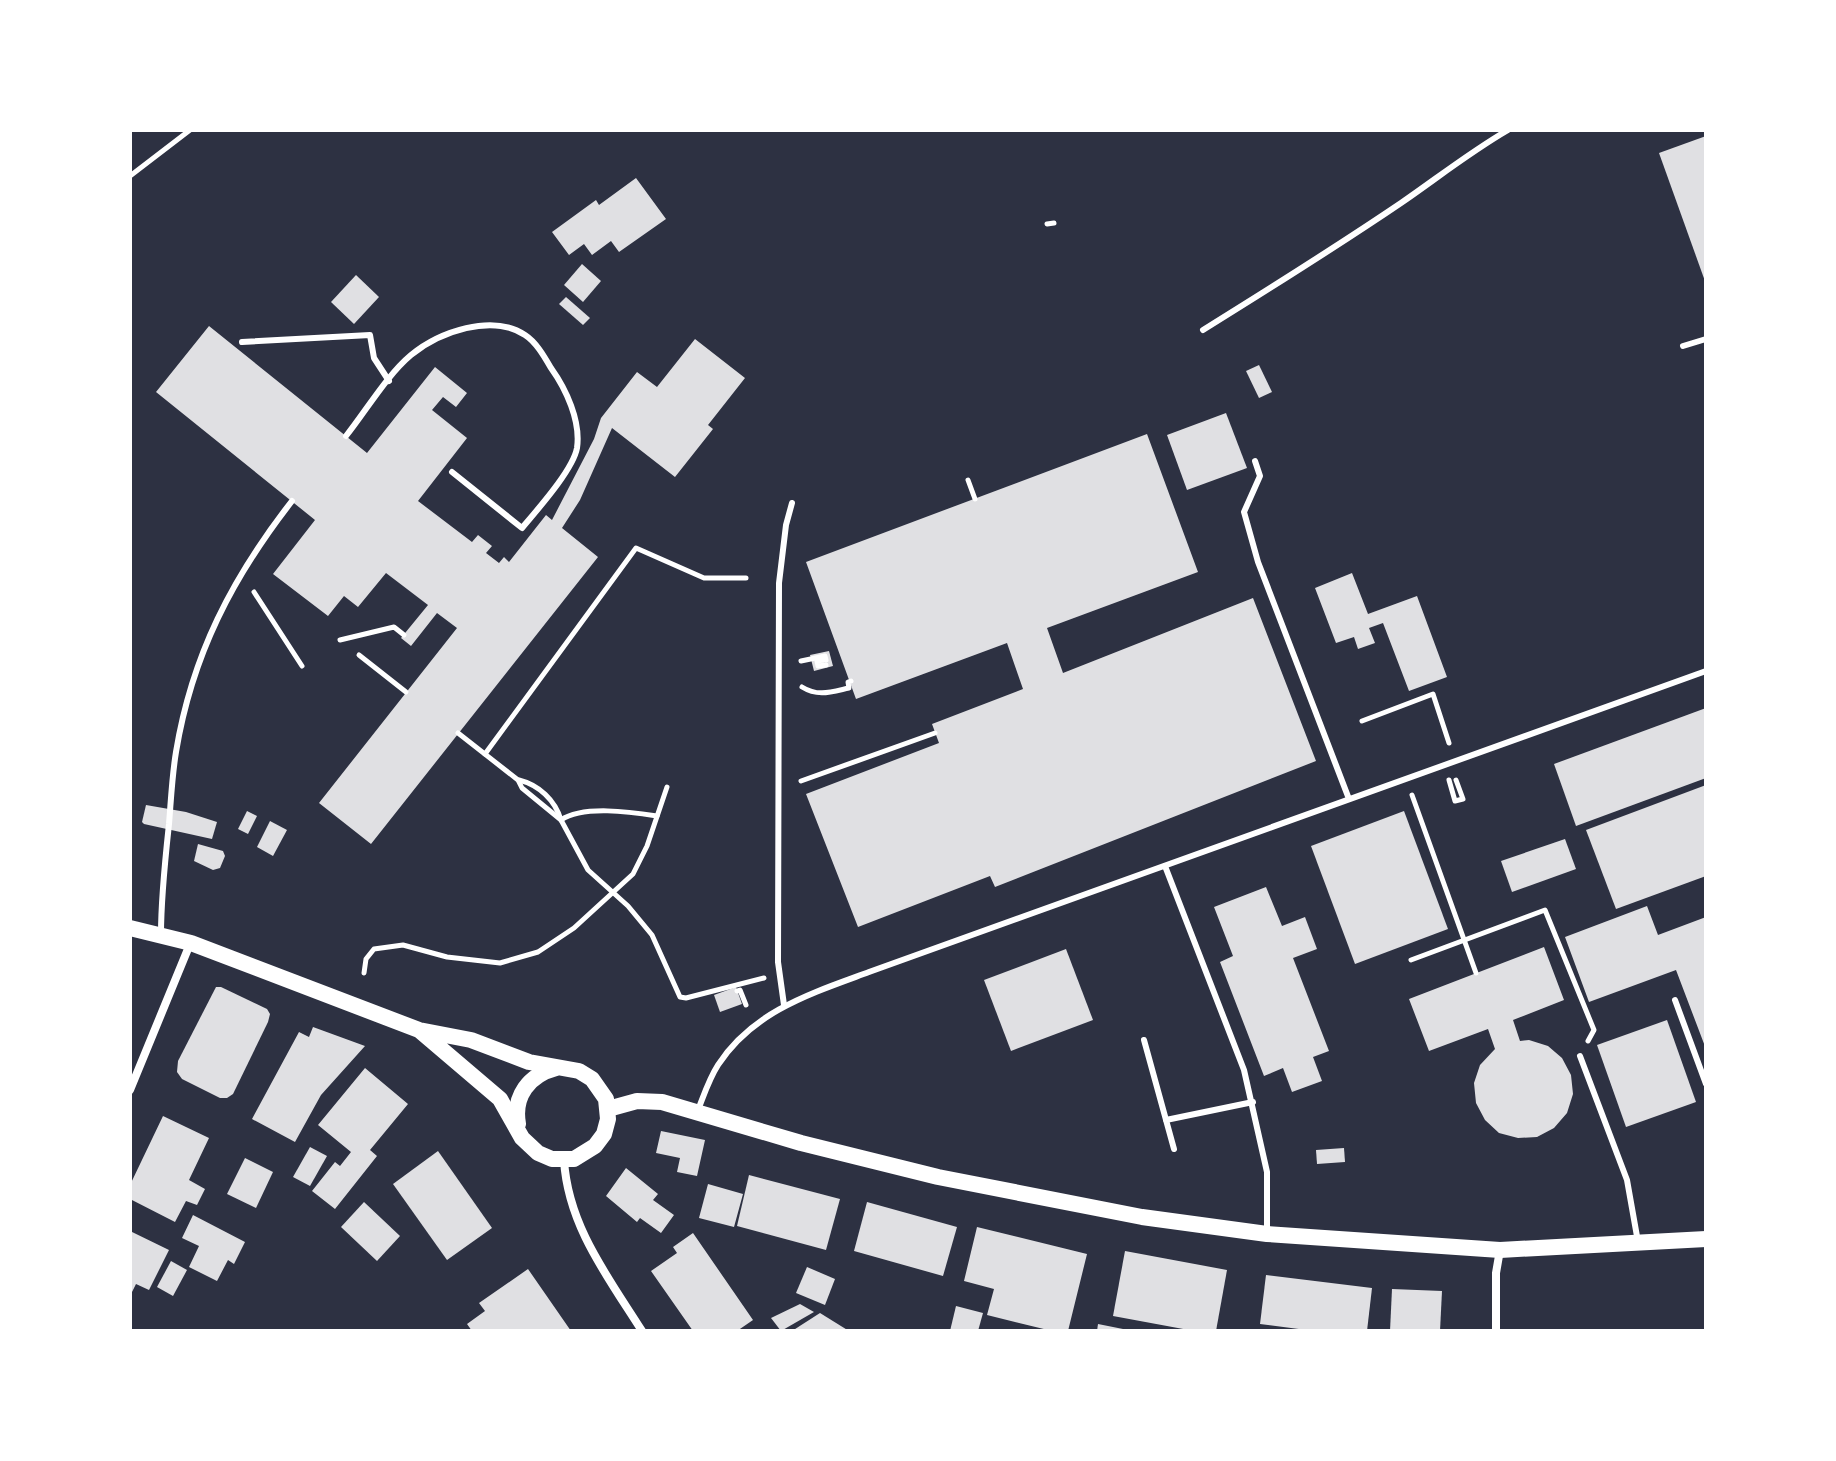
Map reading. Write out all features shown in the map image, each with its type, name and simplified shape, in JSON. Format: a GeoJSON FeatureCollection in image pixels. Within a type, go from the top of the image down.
{"type":"FeatureCollection","features":[{"type":"Feature","properties":{"kind":"main road"},"geometry":{"type":"LineString","coordinates":[[130,928],[191,943],[419,1030],[471,1040],[529,1062],[579,1071],[602,1090],[608,1109],[604,1134],[585,1154],[564,1160],[538,1153],[527,1144],[500,1099],[419,1030]]}},
{"type":"Feature","properties":{"kind":"main road"},"geometry":{"type":"LineString","coordinates":[[519,1130],[516,1115],[518,1100],[525,1087],[536,1076],[556,1068]]}},
{"type":"Feature","properties":{"kind":"main road"},"geometry":{"type":"LineString","coordinates":[[608,1109],[626,1103],[650,1101],[852,1156],[994,1190],[1142,1217],[1267,1234],[1500,1250],[1706,1239]]}},
{"type":"Feature","properties":{"kind":"street"},"geometry":{"type":"LineString","coordinates":[[130,1090],[191,943]]}},
{"type":"Feature","properties":{"kind":"street"},"geometry":{"type":"LineString","coordinates":[[564,1160],[567,1193],[574,1215],[592,1251],[642,1331]]}},
{"type":"Feature","properties":{"kind":"street"},"geometry":{"type":"LineString","coordinates":[[1496,1331],[1496,1273],[1500,1250]]}},
{"type":"Feature","properties":{"kind":"lane"},"geometry":{"type":"LineString","coordinates":[[1203,330],[1324,254],[1478,147],[1508,130]]}},
{"type":"Feature","properties":{"kind":"lane"},"geometry":{"type":"LineString","coordinates":[[346,436],[411,355],[428,344],[475,327],[510,327],[527,336],[560,381],[575,422],[577,448],[557,483],[522,528],[452,472]]}},
{"type":"Feature","properties":{"kind":"lane"},"geometry":{"type":"LineString","coordinates":[[242,342],[370,335],[374,358],[389,381]]}},
{"type":"Feature","properties":{"kind":"lane"},"geometry":{"type":"LineString","coordinates":[[1683,346],[1706,339]]}},
{"type":"Feature","properties":{"kind":"lane"},"geometry":{"type":"LineString","coordinates":[[1255,461],[1260,476],[1244,512],[1258,562],[1349,799]]}},
{"type":"Feature","properties":{"kind":"lane"},"geometry":{"type":"LineString","coordinates":[[161,934],[172,781],[188,697],[203,649],[228,596],[292,501]]}},
{"type":"Feature","properties":{"kind":"lane"},"geometry":{"type":"LineString","coordinates":[[784,1005],[778,962],[779,583],[792,503]]}},
{"type":"Feature","properties":{"kind":"lane"},"geometry":{"type":"LineString","coordinates":[[696,1113],[709,1082],[728,1052],[749,1030],[784,1005],[1706,671]]}},
{"type":"Feature","properties":{"kind":"lane"},"geometry":{"type":"LineString","coordinates":[[1165,866],[1244,1070],[1253,1102],[1269,1188],[1267,1234]]}},
{"type":"Feature","properties":{"kind":"lane"},"geometry":{"type":"LineString","coordinates":[[1675,1000],[1706,1084]]}},
{"type":"Feature","properties":{"kind":"lane"},"geometry":{"type":"LineString","coordinates":[[1144,1040],[1174,1149]]}},
{"type":"Feature","properties":{"kind":"lane"},"geometry":{"type":"LineString","coordinates":[[1580,1056],[1627,1180],[1639,1244]]}},
{"type":"Feature","properties":{"kind":"lane"},"geometry":{"type":"LineString","coordinates":[[1166,1120],[1253,1102]]}},
{"type":"Feature","properties":{"kind":"path"},"geometry":{"type":"LineString","coordinates":[[130,176],[190,130]]}},
{"type":"Feature","properties":{"kind":"path"},"geometry":{"type":"LineString","coordinates":[[968,480],[975,499]]}},
{"type":"Feature","properties":{"kind":"path"},"geometry":{"type":"LineString","coordinates":[[485,754],[636,548],[704,578],[746,578]]}},
{"type":"Feature","properties":{"kind":"path"},"geometry":{"type":"LineString","coordinates":[[254,592],[302,666]]}},
{"type":"Feature","properties":{"kind":"path"},"geometry":{"type":"LineString","coordinates":[[340,640],[394,627],[404,635]]}},
{"type":"Feature","properties":{"kind":"path"},"geometry":{"type":"LineString","coordinates":[[359,655],[406,692]]}},
{"type":"Feature","properties":{"kind":"path"},"geometry":{"type":"LineString","coordinates":[[801,661],[825,656],[826,660],[817,661],[818,666],[826,665]]}},
{"type":"Feature","properties":{"kind":"path"},"geometry":{"type":"LineString","coordinates":[[802,687],[813,693],[827,693],[849,688],[848,682],[851,681]]}},
{"type":"Feature","properties":{"kind":"path"},"geometry":{"type":"LineString","coordinates":[[1362,721],[1433,694],[1449,743]]}},
{"type":"Feature","properties":{"kind":"path"},"geometry":{"type":"LineString","coordinates":[[458,733],[518,780],[522,788],[561,820],[582,861],[628,906],[652,935],[680,997],[765,977]]}},
{"type":"Feature","properties":{"kind":"path"},"geometry":{"type":"LineString","coordinates":[[801,781],[935,733]]}},
{"type":"Feature","properties":{"kind":"path"},"geometry":{"type":"LineString","coordinates":[[364,973],[366,959],[374,949],[403,945],[447,957],[500,963],[538,952],[574,928],[633,874],[647,846],[667,787]]}},
{"type":"Feature","properties":{"kind":"path"},"geometry":{"type":"LineString","coordinates":[[1412,795],[1476,973]]}},
{"type":"Feature","properties":{"kind":"path"},"geometry":{"type":"LineString","coordinates":[[561,820],[571,813],[587,812],[657,816]]}},
{"type":"Feature","properties":{"kind":"path"},"geometry":{"type":"LineString","coordinates":[[1411,960],[1545,910],[1594,1030]]}},
{"type":"Feature","properties":{"kind":"path"},"geometry":{"type":"LineString","coordinates":[[737,991],[740,990],[746,1005]]}},
{"type":"Feature","properties":{"kind":"building"},"geometry":{"type":"Polygon","coordinates":[[[1706,136],[1706,284],[1659,153],[1706,136]]]}},
{"type":"Feature","properties":{"kind":"building"},"geometry":{"type":"Polygon","coordinates":[[[636,178],[666,219],[619,252],[611,241],[592,255],[584,244],[569,255],[552,232],[596,200],[599,205],[636,178]]]}},
{"type":"Feature","properties":{"kind":"building"},"geometry":{"type":"Polygon","coordinates":[[[582,264],[601,281],[583,302],[564,285],[582,264]]]}},
{"type":"Feature","properties":{"kind":"building"},"geometry":{"type":"Polygon","coordinates":[[[356,275],[379,297],[354,324],[331,302],[356,275]]]}},
{"type":"Feature","properties":{"kind":"building"},"geometry":{"type":"Polygon","coordinates":[[[566,297],[590,318],[583,325],[559,304],[566,297]]]}},
{"type":"Feature","properties":{"kind":"building"},"geometry":{"type":"Polygon","coordinates":[[[209,326],[367,453],[435,367],[467,393],[456,407],[443,397],[432,410],[467,438],[418,501],[472,542],[478,535],[492,546],[486,553],[499,563],[504,557],[509,562],[546,515],[552,520],[594,439],[601,418],[637,372],[657,387],[695,339],[745,378],[708,425],[713,429],[675,477],[612,428],[580,500],[562,528],[598,557],[371,844],[319,803],[457,628],[437,613],[411,646],[401,638],[428,605],[386,573],[358,607],[344,596],[328,616],[273,574],[315,520],[156,392],[209,326]]]}},
{"type":"Feature","properties":{"kind":"building"},"geometry":{"type":"Polygon","coordinates":[[[1259,365],[1272,392],[1259,398],[1246,371],[1259,365]]]}},
{"type":"Feature","properties":{"kind":"building"},"geometry":{"type":"Polygon","coordinates":[[[1226,413],[1247,468],[1187,490],[1167,435],[1226,413]]]}},
{"type":"Feature","properties":{"kind":"building"},"geometry":{"type":"Polygon","coordinates":[[[1147,434],[1198,572],[1047,628],[1063,673],[1253,598],[1316,761],[995,887],[990,876],[858,927],[806,794],[939,743],[932,724],[1023,689],[1007,643],[856,699],[806,562],[1147,434]]]}},
{"type":"Feature","properties":{"kind":"building"},"geometry":{"type":"Polygon","coordinates":[[[1352,573],[1368,614],[1417,596],[1447,677],[1409,691],[1383,623],[1369,628],[1375,643],[1358,649],[1354,637],[1336,643],[1315,588],[1352,573]]]}},
{"type":"Feature","properties":{"kind":"building"},"geometry":{"type":"Polygon","coordinates":[[[829,651],[833,666],[814,671],[810,655],[829,651]]]}},
{"type":"Feature","properties":{"kind":"building"},"geometry":{"type":"Polygon","coordinates":[[[1706,708],[1706,778],[1576,826],[1554,764],[1706,708]]]}},
{"type":"Feature","properties":{"kind":"building"},"geometry":{"type":"Polygon","coordinates":[[[1706,785],[1706,876],[1616,909],[1586,830],[1706,785]]]}},
{"type":"Feature","properties":{"kind":"building"},"geometry":{"type":"Polygon","coordinates":[[[146,805],[186,812],[217,822],[212,839],[144,824],[146,805]]]}},
{"type":"Feature","properties":{"kind":"building"},"geometry":{"type":"Polygon","coordinates":[[[247,811],[257,816],[248,834],[238,829],[247,811]]]}},
{"type":"Feature","properties":{"kind":"building"},"geometry":{"type":"Polygon","coordinates":[[[1404,811],[1448,929],[1355,964],[1311,846],[1404,811]]]}},
{"type":"Feature","properties":{"kind":"building"},"geometry":{"type":"Polygon","coordinates":[[[270,821],[287,830],[273,856],[257,847],[270,821]]]}},
{"type":"Feature","properties":{"kind":"building"},"geometry":{"type":"Polygon","coordinates":[[[1565,839],[1576,869],[1512,892],[1501,861],[1565,839]]]}},
{"type":"Feature","properties":{"kind":"building"},"geometry":{"type":"Polygon","coordinates":[[[198,844],[223,851],[225,856],[220,868],[213,870],[194,861],[198,844]]]}},
{"type":"Feature","properties":{"kind":"building"},"geometry":{"type":"Polygon","coordinates":[[[1266,887],[1282,926],[1305,917],[1317,949],[1293,958],[1329,1051],[1313,1057],[1322,1081],[1292,1092],[1283,1068],[1264,1076],[1220,962],[1233,956],[1214,907],[1266,887]]]}},
{"type":"Feature","properties":{"kind":"building"},"geometry":{"type":"Polygon","coordinates":[[[1647,906],[1658,935],[1706,917],[1706,1049],[1676,970],[1589,1002],[1565,937],[1647,906]]]}},
{"type":"Feature","properties":{"kind":"building"},"geometry":{"type":"Polygon","coordinates":[[[1544,947],[1564,1000],[1513,1020],[1520,1041],[1529,1040],[1548,1046],[1562,1058],[1571,1075],[1573,1094],[1567,1113],[1554,1128],[1537,1137],[1518,1138],[1499,1133],[1485,1120],[1476,1103],[1474,1083],[1480,1065],[1495,1049],[1488,1029],[1429,1051],[1409,999],[1544,947]]]}},
{"type":"Feature","properties":{"kind":"building"},"geometry":{"type":"Polygon","coordinates":[[[1066,949],[1093,1020],[1011,1051],[984,980],[1066,949]]]}},
{"type":"Feature","properties":{"kind":"building"},"geometry":{"type":"Polygon","coordinates":[[[216,987],[267,1009],[270,1014],[233,1094],[227,1098],[220,1098],[182,1079],[177,1072],[178,1061],[216,987]]]}},
{"type":"Feature","properties":{"kind":"building"},"geometry":{"type":"Polygon","coordinates":[[[736,987],[742,1004],[720,1012],[714,995],[736,987]]]}},
{"type":"Feature","properties":{"kind":"building"},"geometry":{"type":"Polygon","coordinates":[[[1667,1020],[1696,1102],[1626,1127],[1597,1045],[1667,1020]]]}},
{"type":"Feature","properties":{"kind":"building"},"geometry":{"type":"Polygon","coordinates":[[[313,1027],[365,1046],[321,1095],[295,1142],[252,1119],[299,1032],[309,1037],[313,1027]]]}},
{"type":"Feature","properties":{"kind":"building"},"geometry":{"type":"Polygon","coordinates":[[[365,1068],[408,1104],[370,1150],[377,1156],[335,1209],[312,1191],[335,1162],[340,1166],[351,1152],[318,1125],[365,1068]]]}},
{"type":"Feature","properties":{"kind":"building"},"geometry":{"type":"Polygon","coordinates":[[[163,1116],[209,1138],[189,1180],[205,1189],[197,1205],[186,1201],[175,1222],[130,1199],[130,1185],[163,1116]]]}},
{"type":"Feature","properties":{"kind":"building"},"geometry":{"type":"Polygon","coordinates":[[[661,1131],[705,1140],[697,1176],[677,1172],[680,1158],[656,1153],[661,1131]]]}},
{"type":"Feature","properties":{"kind":"building"},"geometry":{"type":"Polygon","coordinates":[[[310,1147],[327,1156],[310,1186],[293,1177],[310,1147]]]}},
{"type":"Feature","properties":{"kind":"building"},"geometry":{"type":"Polygon","coordinates":[[[1344,1148],[1345,1162],[1317,1164],[1316,1150],[1344,1148]]]}},
{"type":"Feature","properties":{"kind":"building"},"geometry":{"type":"Polygon","coordinates":[[[438,1151],[492,1228],[447,1260],[393,1184],[438,1151]]]}},
{"type":"Feature","properties":{"kind":"building"},"geometry":{"type":"Polygon","coordinates":[[[245,1158],[273,1172],[256,1208],[227,1194],[245,1158]]]}},
{"type":"Feature","properties":{"kind":"building"},"geometry":{"type":"Polygon","coordinates":[[[626,1168],[658,1194],[653,1200],[674,1215],[661,1233],[640,1218],[637,1222],[606,1196],[626,1168]]]}},
{"type":"Feature","properties":{"kind":"building"},"geometry":{"type":"Polygon","coordinates":[[[749,1175],[840,1199],[826,1250],[737,1226],[749,1175]]]}},
{"type":"Feature","properties":{"kind":"building"},"geometry":{"type":"Polygon","coordinates":[[[708,1184],[743,1194],[734,1227],[699,1218],[708,1184]]]}},
{"type":"Feature","properties":{"kind":"building"},"geometry":{"type":"Polygon","coordinates":[[[364,1202],[400,1236],[377,1261],[341,1227],[364,1202]]]}},
{"type":"Feature","properties":{"kind":"building"},"geometry":{"type":"Polygon","coordinates":[[[867,1202],[957,1227],[943,1276],[854,1251],[867,1202]]]}},
{"type":"Feature","properties":{"kind":"building"},"geometry":{"type":"Polygon","coordinates":[[[193,1215],[245,1242],[234,1264],[228,1260],[217,1281],[189,1267],[199,1246],[182,1238],[193,1215]]]}},
{"type":"Feature","properties":{"kind":"building"},"geometry":{"type":"Polygon","coordinates":[[[977,1227],[1087,1254],[1068,1331],[1052,1331],[987,1315],[994,1289],[964,1281],[977,1227]]]}},
{"type":"Feature","properties":{"kind":"building"},"geometry":{"type":"Polygon","coordinates":[[[130,1231],[169,1250],[149,1290],[136,1284],[130,1296],[130,1231]]]}},
{"type":"Feature","properties":{"kind":"building"},"geometry":{"type":"Polygon","coordinates":[[[693,1233],[753,1320],[737,1331],[693,1331],[651,1271],[677,1253],[673,1247],[693,1233]]]}},
{"type":"Feature","properties":{"kind":"building"},"geometry":{"type":"Polygon","coordinates":[[[1125,1251],[1227,1270],[1216,1331],[1194,1331],[1113,1316],[1125,1251]]]}},
{"type":"Feature","properties":{"kind":"building"},"geometry":{"type":"Polygon","coordinates":[[[171,1261],[187,1270],[173,1296],[157,1287],[171,1261]]]}},
{"type":"Feature","properties":{"kind":"building"},"geometry":{"type":"Polygon","coordinates":[[[807,1267],[835,1279],[825,1305],[796,1293],[807,1267]]]}},
{"type":"Feature","properties":{"kind":"building"},"geometry":{"type":"Polygon","coordinates":[[[528,1269],[571,1331],[472,1331],[467,1324],[485,1311],[479,1303],[528,1269]]]}},
{"type":"Feature","properties":{"kind":"building"},"geometry":{"type":"Polygon","coordinates":[[[1266,1275],[1372,1288],[1367,1331],[1314,1331],[1260,1324],[1266,1275]]]}},
{"type":"Feature","properties":{"kind":"building"},"geometry":{"type":"Polygon","coordinates":[[[1392,1289],[1442,1291],[1440,1331],[1390,1331],[1392,1289]]]}},
{"type":"Feature","properties":{"kind":"building"},"geometry":{"type":"Polygon","coordinates":[[[800,1304],[814,1312],[781,1331],[771,1318],[800,1304]]]}},
{"type":"Feature","properties":{"kind":"building"},"geometry":{"type":"Polygon","coordinates":[[[956,1306],[983,1313],[978,1331],[950,1331],[956,1306]]]}},
{"type":"Feature","properties":{"kind":"building"},"geometry":{"type":"Polygon","coordinates":[[[820,1313],[849,1331],[792,1331],[820,1313]]]}},
{"type":"Feature","properties":{"kind":"building"},"geometry":{"type":"Polygon","coordinates":[[[1098,1324],[1128,1330],[1128,1331],[1097,1331],[1098,1324]]]}}]}
